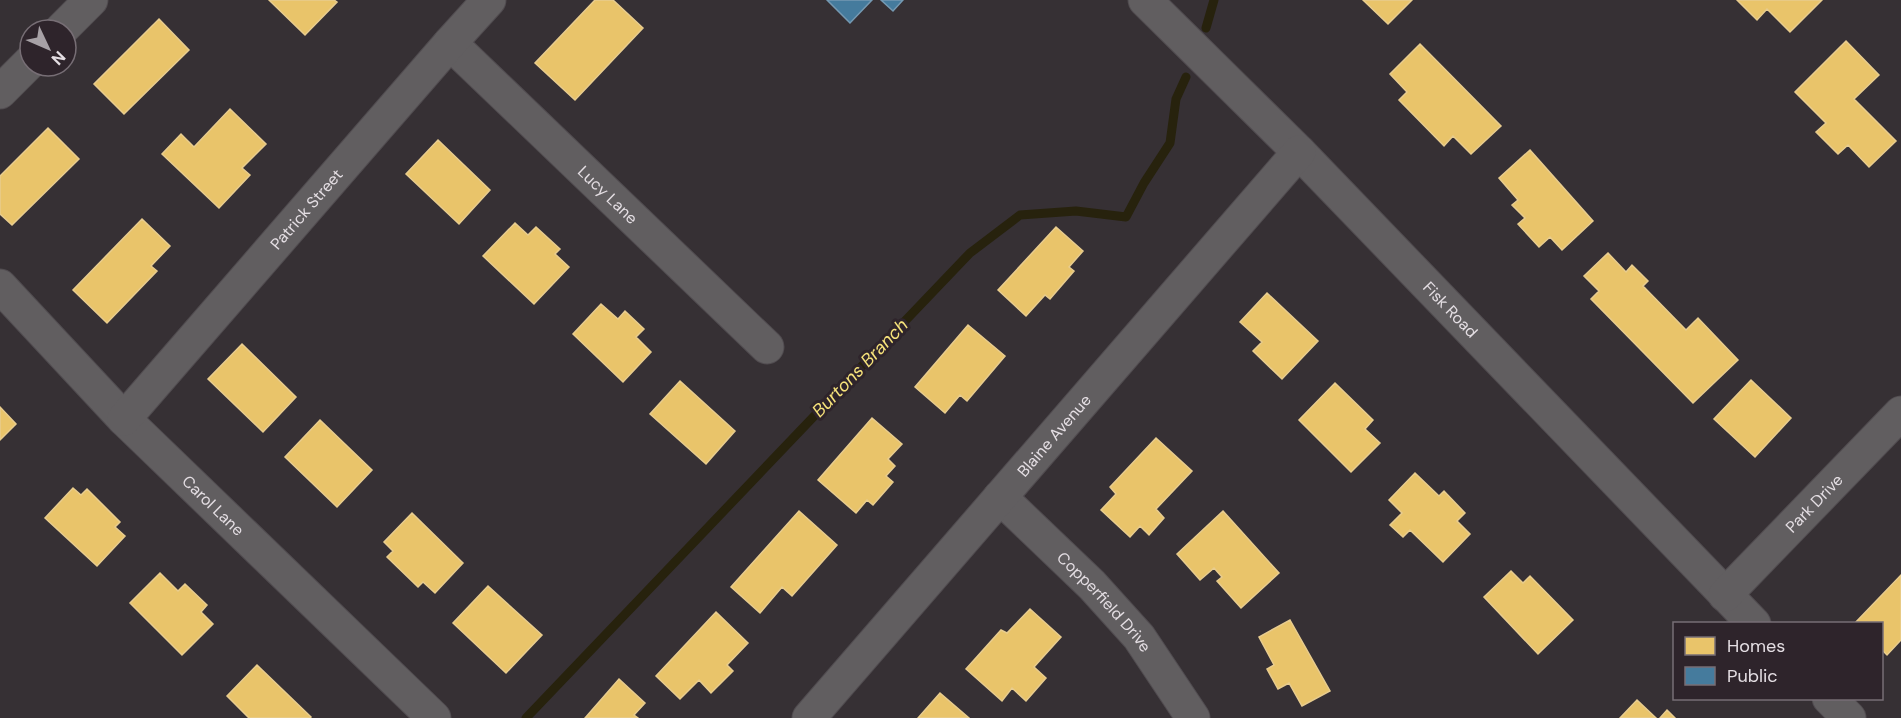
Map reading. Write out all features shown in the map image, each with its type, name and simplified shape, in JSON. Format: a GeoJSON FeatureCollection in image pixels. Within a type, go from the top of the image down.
{"type":"FeatureCollection","features":[{"type":"Feature","properties":{"kind":"street"},"geometry":{"type":"LineString","coordinates":[[73,18],[91,0]]}},
{"type":"Feature","properties":{"kind":"street","name":"Patrick Street"},"geometry":{"type":"LineString","coordinates":[[124,419],[489,0]]}},
{"type":"Feature","properties":{"kind":"street","name":"Fisk Road"},"geometry":{"type":"LineString","coordinates":[[1145,0],[1299,152],[1752,622]]}},
{"type":"Feature","properties":{"kind":"street","name":"Lucy Lane"},"geometry":{"type":"LineString","coordinates":[[450,43],[767,347]]}},
{"type":"Feature","properties":{"kind":"street"},"geometry":{"type":"LineString","coordinates":[[0,92],[18,74]]}},
{"type":"Feature","properties":{"kind":"street","name":"Blaine Avenue"},"geometry":{"type":"LineString","coordinates":[[808,718],[1299,152]]}},
{"type":"Feature","properties":{"kind":"street","name":"Carol Lane"},"geometry":{"type":"LineString","coordinates":[[0,286],[124,419],[434,718]]}},
{"type":"Feature","properties":{"kind":"street","name":"Park Drive"},"geometry":{"type":"LineString","coordinates":[[1725,595],[1901,412]]}},
{"type":"Feature","properties":{"kind":"street","name":"Copperfield Drive"},"geometry":{"type":"LineString","coordinates":[[1000,497],[1092,585],[1139,638],[1193,718]]}},
{"type":"Feature","properties":{"kind":"street"},"geometry":{"type":"LineString","coordinates":[[1830,700],[1849,718]]}},
{"type":"Feature","properties":{"kind":"building: Homes"},"geometry":{"type":"Polygon","coordinates":[[[269,0],[334,0],[337,2],[305,35],[269,0]]]}},
{"type":"Feature","properties":{"kind":"building: Homes"},"geometry":{"type":"Polygon","coordinates":[[[595,0],[613,0],[643,28],[575,100],[535,63],[595,0]]]}},
{"type":"Feature","properties":{"kind":"building: Homes"},"geometry":{"type":"Polygon","coordinates":[[[1363,0],[1412,0],[1388,24],[1363,0]]]}},
{"type":"Feature","properties":{"kind":"building: Homes"},"geometry":{"type":"Polygon","coordinates":[[[1737,0],[1822,0],[1790,32],[1767,9],[1757,20],[1737,0]]]}},
{"type":"Feature","properties":{"kind":"building: Homes"},"geometry":{"type":"Polygon","coordinates":[[[159,19],[189,50],[124,114],[94,84],[159,19]]]}},
{"type":"Feature","properties":{"kind":"building: Homes"},"geometry":{"type":"Polygon","coordinates":[[[1846,41],[1879,75],[1854,99],[1896,141],[1869,167],[1848,145],[1838,154],[1816,132],[1826,123],[1795,92],[1846,41]]]}},
{"type":"Feature","properties":{"kind":"building: Homes"},"geometry":{"type":"Polygon","coordinates":[[[1420,44],[1501,126],[1471,154],[1453,136],[1444,146],[1399,100],[1407,92],[1390,74],[1420,44]]]}},
{"type":"Feature","properties":{"kind":"building: Homes"},"geometry":{"type":"Polygon","coordinates":[[[230,109],[266,144],[242,168],[250,175],[219,208],[162,154],[181,134],[194,147],[230,109]]]}},
{"type":"Feature","properties":{"kind":"building: Homes"},"geometry":{"type":"Polygon","coordinates":[[[48,128],[79,159],[12,225],[0,214],[0,176],[48,128]]]}},
{"type":"Feature","properties":{"kind":"building: Homes"},"geometry":{"type":"Polygon","coordinates":[[[438,140],[490,190],[459,224],[406,174],[438,140]]]}},
{"type":"Feature","properties":{"kind":"building: Homes"},"geometry":{"type":"Polygon","coordinates":[[[1530,150],[1593,221],[1562,250],[1550,237],[1539,247],[1518,224],[1525,218],[1512,205],[1518,200],[1499,178],[1530,150]]]}},
{"type":"Feature","properties":{"kind":"building: Homes"},"geometry":{"type":"Polygon","coordinates":[[[142,219],[170,246],[151,266],[157,271],[107,323],[73,290],[142,219]]]}},
{"type":"Feature","properties":{"kind":"building: Homes"},"geometry":{"type":"Polygon","coordinates":[[[515,223],[528,235],[536,227],[560,249],[555,254],[569,267],[534,304],[483,256],[515,223]]]}},
{"type":"Feature","properties":{"kind":"building: Homes"},"geometry":{"type":"Polygon","coordinates":[[[1056,227],[1083,251],[1069,267],[1074,271],[1050,299],[1045,295],[1026,316],[998,290],[1056,227]]]}},
{"type":"Feature","properties":{"kind":"building: Homes"},"geometry":{"type":"Polygon","coordinates":[[[1608,253],[1626,272],[1632,265],[1648,281],[1643,286],[1686,330],[1698,318],[1738,360],[1693,403],[1591,299],[1599,291],[1584,276],[1608,253]]]}},
{"type":"Feature","properties":{"kind":"building: Homes"},"geometry":{"type":"Polygon","coordinates":[[[1267,293],[1318,341],[1282,379],[1253,351],[1262,342],[1240,322],[1267,293]]]}},
{"type":"Feature","properties":{"kind":"building: Homes"},"geometry":{"type":"Polygon","coordinates":[[[601,304],[618,319],[625,311],[644,329],[636,337],[651,352],[623,382],[573,334],[601,304]]]}},
{"type":"Feature","properties":{"kind":"building: Homes"},"geometry":{"type":"Polygon","coordinates":[[[968,325],[1005,356],[967,401],[960,395],[945,413],[915,387],[968,325]]]}},
{"type":"Feature","properties":{"kind":"building: Homes"},"geometry":{"type":"Polygon","coordinates":[[[242,344],[296,397],[263,432],[208,379],[242,344]]]}},
{"type":"Feature","properties":{"kind":"building: Homes"},"geometry":{"type":"Polygon","coordinates":[[[1751,380],[1791,418],[1755,457],[1714,419],[1751,380]]]}},
{"type":"Feature","properties":{"kind":"building: Homes"},"geometry":{"type":"Polygon","coordinates":[[[680,381],[735,431],[706,464],[650,414],[680,381]]]}},
{"type":"Feature","properties":{"kind":"building: Homes"},"geometry":{"type":"Polygon","coordinates":[[[1335,383],[1373,420],[1365,429],[1380,443],[1351,472],[1299,420],[1335,383]]]}},
{"type":"Feature","properties":{"kind":"building: Homes"},"geometry":{"type":"Polygon","coordinates":[[[0,407],[16,424],[0,440],[0,407]]]}},
{"type":"Feature","properties":{"kind":"building: Homes"},"geometry":{"type":"Polygon","coordinates":[[[872,418],[902,444],[888,459],[895,466],[886,476],[893,482],[873,505],[867,500],[856,513],[818,480],[872,418]]]}},
{"type":"Feature","properties":{"kind":"building: Homes"},"geometry":{"type":"Polygon","coordinates":[[[320,420],[372,470],[337,507],[285,457],[320,420]]]}},
{"type":"Feature","properties":{"kind":"building: Homes"},"geometry":{"type":"Polygon","coordinates":[[[1156,438],[1192,471],[1156,509],[1164,518],[1149,535],[1140,526],[1130,537],[1101,510],[1116,494],[1110,487],[1156,438]]]}},
{"type":"Feature","properties":{"kind":"building: Homes"},"geometry":{"type":"Polygon","coordinates":[[[1415,473],[1439,496],[1444,491],[1465,513],[1457,521],[1470,534],[1443,562],[1410,530],[1403,537],[1390,525],[1402,513],[1389,500],[1415,473]]]}},
{"type":"Feature","properties":{"kind":"building: Homes"},"geometry":{"type":"Polygon","coordinates":[[[73,488],[81,495],[87,489],[120,522],[115,527],[125,536],[97,566],[45,518],[73,488]]]}},
{"type":"Feature","properties":{"kind":"building: Homes"},"geometry":{"type":"Polygon","coordinates":[[[799,511],[837,545],[792,596],[782,587],[760,613],[731,587],[799,511]]]}},
{"type":"Feature","properties":{"kind":"building: Homes"},"geometry":{"type":"Polygon","coordinates":[[[1223,511],[1279,573],[1241,608],[1217,581],[1222,577],[1214,568],[1200,580],[1177,554],[1223,511]]]}},
{"type":"Feature","properties":{"kind":"building: Homes"},"geometry":{"type":"Polygon","coordinates":[[[412,513],[463,563],[435,593],[423,582],[418,587],[387,557],[393,551],[384,542],[412,513]]]}},
{"type":"Feature","properties":{"kind":"building: Homes"},"geometry":{"type":"Polygon","coordinates":[[[1511,571],[1523,583],[1530,576],[1573,620],[1538,654],[1484,597],[1511,571]]]}},
{"type":"Feature","properties":{"kind":"building: Homes"},"geometry":{"type":"Polygon","coordinates":[[[160,573],[178,591],[185,584],[207,605],[201,612],[213,624],[182,655],[130,603],[160,573]]]}},
{"type":"Feature","properties":{"kind":"building: Homes"},"geometry":{"type":"Polygon","coordinates":[[[1901,575],[1901,640],[1887,655],[1883,651],[1883,622],[1856,622],[1901,575]]]}},
{"type":"Feature","properties":{"kind":"building: Homes"},"geometry":{"type":"Polygon","coordinates":[[[488,586],[542,635],[506,673],[453,623],[488,586]]]}},
{"type":"Feature","properties":{"kind":"building: Homes"},"geometry":{"type":"Polygon","coordinates":[[[1030,609],[1061,637],[1034,667],[1046,678],[1026,701],[1012,688],[1002,701],[966,669],[1001,630],[1007,633],[1030,609]]]}},
{"type":"Feature","properties":{"kind":"building: Homes"},"geometry":{"type":"Polygon","coordinates":[[[716,612],[748,643],[727,665],[733,671],[711,693],[699,680],[680,699],[656,676],[716,612]]]}},
{"type":"Feature","properties":{"kind":"building: Homes"},"geometry":{"type":"Polygon","coordinates":[[[1290,620],[1330,691],[1302,706],[1289,683],[1278,689],[1267,669],[1274,665],[1259,637],[1290,620]]]}},
{"type":"Feature","properties":{"kind":"building: Homes"},"geometry":{"type":"Polygon","coordinates":[[[257,665],[311,717],[249,718],[227,696],[257,665]]]}},
{"type":"Feature","properties":{"kind":"building: Homes"},"geometry":{"type":"Polygon","coordinates":[[[619,679],[645,703],[634,715],[638,718],[585,718],[619,679]]]}},
{"type":"Feature","properties":{"kind":"building: Homes"},"geometry":{"type":"Polygon","coordinates":[[[940,693],[969,718],[918,718],[940,693]]]}},
{"type":"Feature","properties":{"kind":"building: Homes"},"geometry":{"type":"Polygon","coordinates":[[[1637,700],[1656,718],[1620,718],[1637,700]]]}},
{"type":"Feature","properties":{"kind":"building: Homes"},"geometry":{"type":"Polygon","coordinates":[[[1667,710],[1675,718],[1660,718],[1667,710]]]}},
{"type":"Feature","properties":{"kind":"building: Public"},"geometry":{"type":"Polygon","coordinates":[[[827,0],[872,0],[850,23],[827,0]]]}},
{"type":"Feature","properties":{"kind":"building: Public"},"geometry":{"type":"Polygon","coordinates":[[[881,0],[903,0],[893,11],[881,0]]]}},
{"type":"Feature","properties":{"kind":"waterway","name":"Burtons Branch"},"geometry":{"type":"LineString","coordinates":[[1206,28],[1214,0]]}},
{"type":"Feature","properties":{"kind":"waterway","name":"Burtons Branch"},"geometry":{"type":"LineString","coordinates":[[526,718],[970,253],[1020,215],[1076,211],[1126,217],[1144,183],[1170,143],[1176,99],[1186,77]]}}]}
